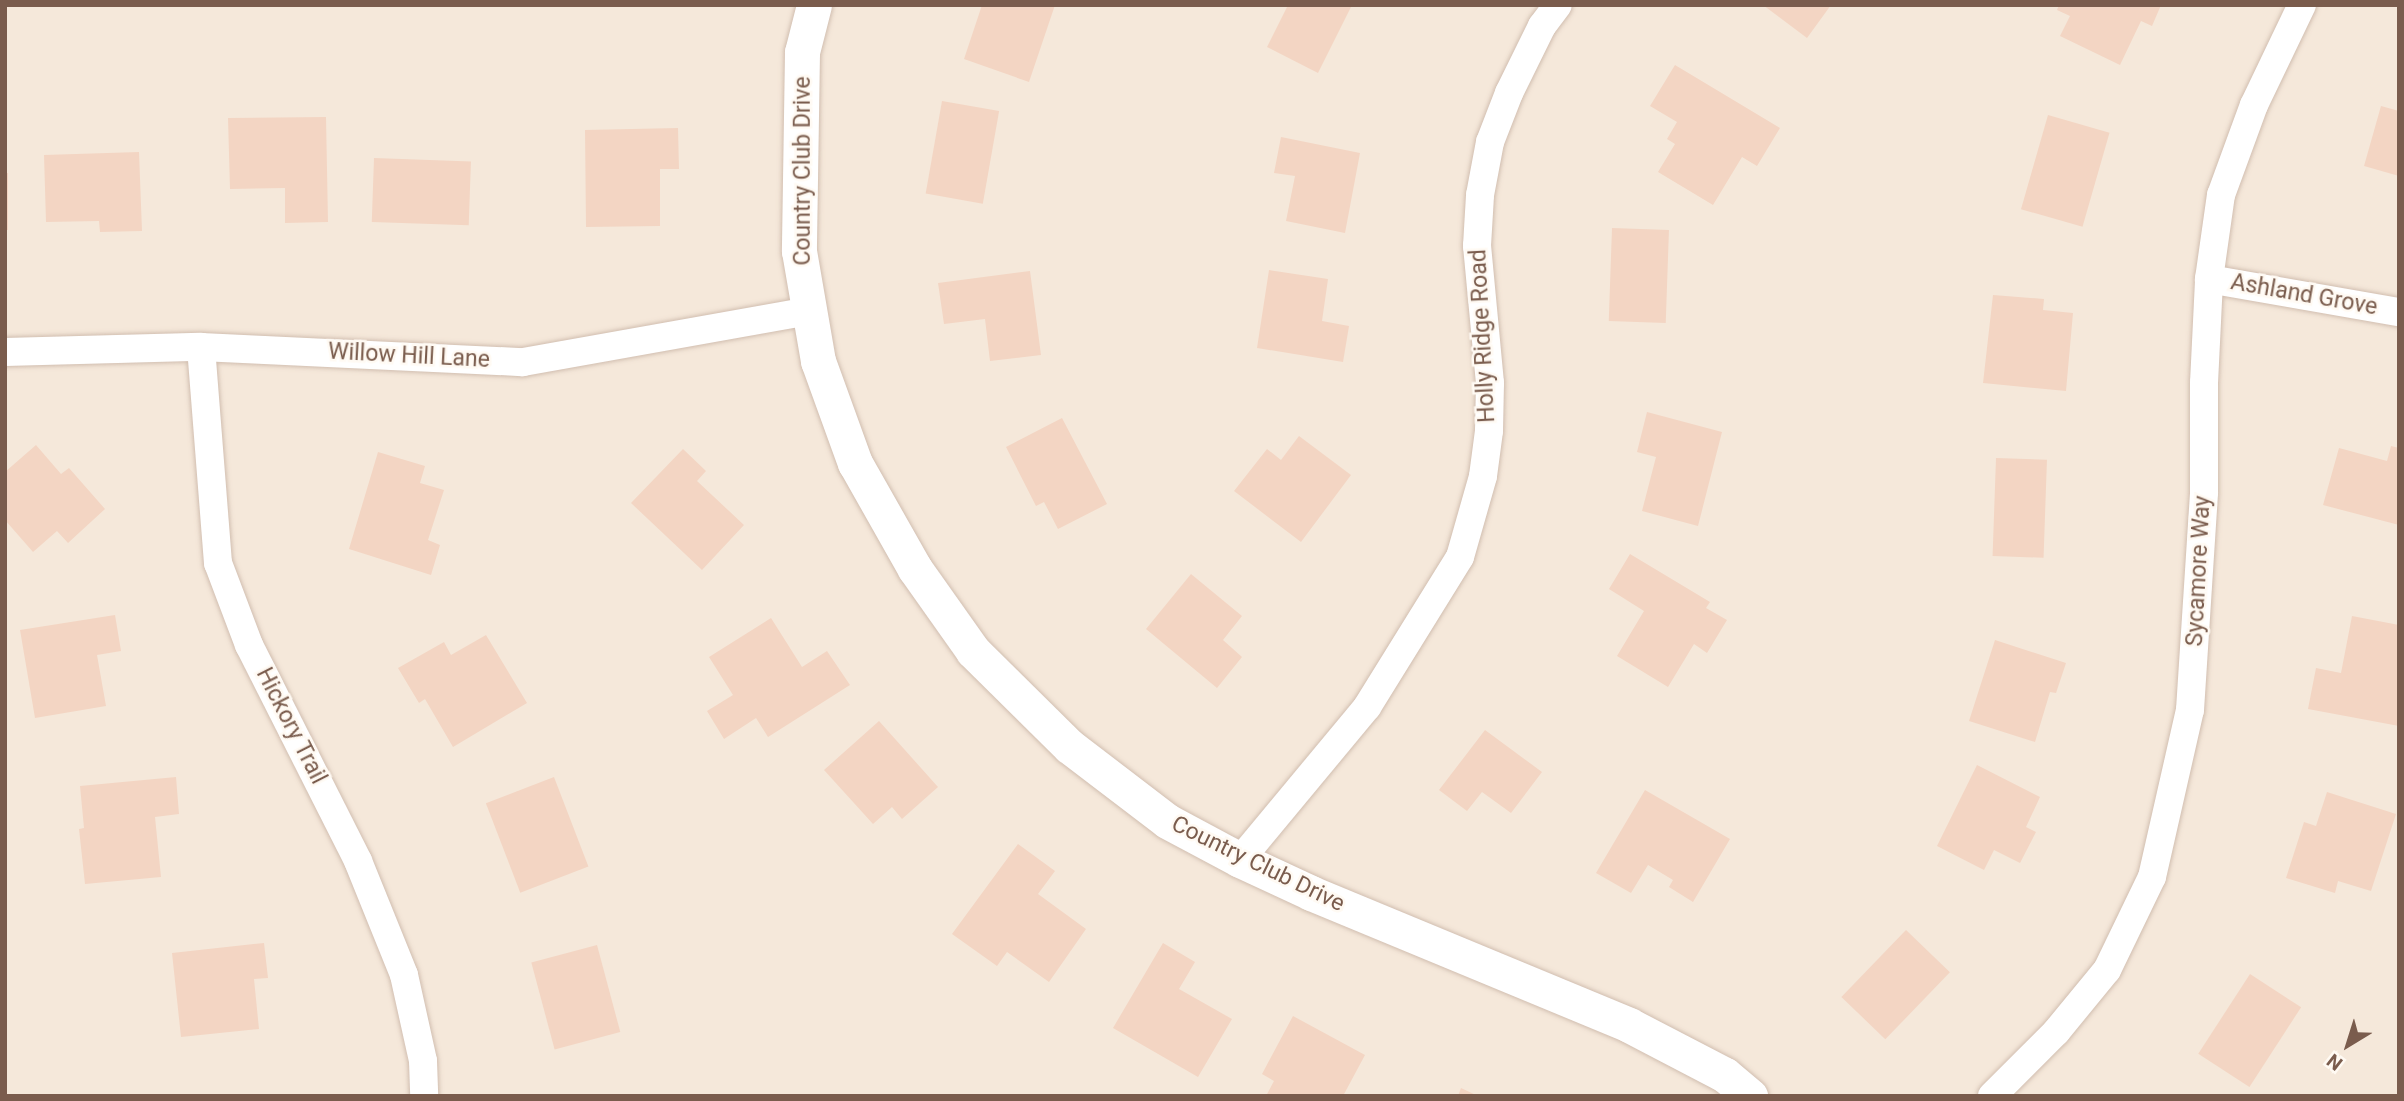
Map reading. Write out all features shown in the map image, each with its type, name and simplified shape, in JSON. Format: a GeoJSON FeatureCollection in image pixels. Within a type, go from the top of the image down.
{"type":"FeatureCollection","features":[{"type":"Feature","properties":{"kind":"street","name":"Country Club Drive"},"geometry":{"type":"LineString","coordinates":[[814,5],[802,52],[799,251],[818,361],[855,463],[915,569],[973,651],[1069,746],[1167,821],[1240,860],[1629,1025],[1725,1075],[1750,1096]]}},
{"type":"Feature","properties":{"kind":"street","name":"Holly Ridge Road"},"geometry":{"type":"LineString","coordinates":[[1240,860],[1367,707],[1460,558],[1483,475],[1489,431],[1490,383],[1477,246],[1480,195],[1490,142],[1509,93],[1542,26],[1558,5]]}},
{"type":"Feature","properties":{"kind":"street","name":"Sycamore Way"},"geometry":{"type":"LineString","coordinates":[[1992,1096],[2056,1031],[2107,970],[2152,877],[2190,710],[2204,492],[2204,383],[2209,279],[2221,195],[2254,105],[2302,5]]}},
{"type":"Feature","properties":{"kind":"street","name":"Ashland Grove"},"geometry":{"type":"LineString","coordinates":[[2209,279],[2399,312]]}},
{"type":"Feature","properties":{"kind":"street","name":"Willow Hill Lane"},"geometry":{"type":"LineString","coordinates":[[5,352],[201,346],[523,362],[809,311]]}},
{"type":"Feature","properties":{"kind":"street","name":"Hickory Trail"},"geometry":{"type":"LineString","coordinates":[[201,346],[218,563],[249,645],[358,861],[404,975],[423,1062],[424,1096]]}},
{"type":"Feature","properties":{"kind":"shaded area"},"geometry":{"type":"Polygon","coordinates":[[[5,5],[2399,5],[2399,1096],[5,1096],[5,5]]]}},
{"type":"Feature","properties":{"kind":"building"},"geometry":{"type":"Polygon","coordinates":[[[982,5],[1055,5],[1029,82],[964,59],[982,5]]]}},
{"type":"Feature","properties":{"kind":"building"},"geometry":{"type":"Polygon","coordinates":[[[1288,5],[1352,5],[1318,73],[1267,47],[1288,5]]]}},
{"type":"Feature","properties":{"kind":"building"},"geometry":{"type":"Polygon","coordinates":[[[1763,5],[1831,5],[1807,38],[1763,5]]]}},
{"type":"Feature","properties":{"kind":"building"},"geometry":{"type":"Polygon","coordinates":[[[2059,5],[2161,5],[2152,26],[2141,21],[2120,65],[2060,36],[2070,16],[2057,10],[2059,5]]]}},
{"type":"Feature","properties":{"kind":"building"},"geometry":{"type":"Polygon","coordinates":[[[1675,65],[1780,128],[1757,166],[1742,157],[1713,205],[1658,172],[1675,144],[1667,139],[1677,122],[1650,106],[1675,65]]]}},
{"type":"Feature","properties":{"kind":"building"},"geometry":{"type":"Polygon","coordinates":[[[942,101],[999,111],[983,204],[926,194],[942,101]]]}},
{"type":"Feature","properties":{"kind":"building"},"geometry":{"type":"Polygon","coordinates":[[[2381,106],[2399,111],[2399,176],[2364,166],[2381,106]]]}},
{"type":"Feature","properties":{"kind":"building"},"geometry":{"type":"Polygon","coordinates":[[[2048,115],[2110,133],[2083,227],[2021,209],[2048,115]]]}},
{"type":"Feature","properties":{"kind":"building"},"geometry":{"type":"Polygon","coordinates":[[[326,117],[328,222],[285,223],[285,188],[230,189],[228,118],[326,117]]]}},
{"type":"Feature","properties":{"kind":"building"},"geometry":{"type":"Polygon","coordinates":[[[678,128],[679,169],[660,169],[660,226],[586,227],[585,130],[678,128]]]}},
{"type":"Feature","properties":{"kind":"building"},"geometry":{"type":"Polygon","coordinates":[[[1281,137],[1360,153],[1345,233],[1286,221],[1295,176],[1274,173],[1281,137]]]}},
{"type":"Feature","properties":{"kind":"building"},"geometry":{"type":"Polygon","coordinates":[[[139,152],[142,231],[100,232],[99,221],[46,222],[44,155],[139,152]]]}},
{"type":"Feature","properties":{"kind":"building"},"geometry":{"type":"Polygon","coordinates":[[[374,158],[471,161],[469,225],[372,222],[374,158]]]}},
{"type":"Feature","properties":{"kind":"building"},"geometry":{"type":"Polygon","coordinates":[[[5,173],[8,173],[8,230],[5,230],[5,173]]]}},
{"type":"Feature","properties":{"kind":"building"},"geometry":{"type":"Polygon","coordinates":[[[1612,228],[1669,230],[1666,323],[1609,321],[1612,228]]]}},
{"type":"Feature","properties":{"kind":"building"},"geometry":{"type":"Polygon","coordinates":[[[1269,270],[1328,279],[1322,321],[1349,326],[1343,362],[1257,348],[1269,270]]]}},
{"type":"Feature","properties":{"kind":"building"},"geometry":{"type":"Polygon","coordinates":[[[1030,271],[1041,355],[990,361],[985,319],[944,324],[938,283],[1030,271]]]}},
{"type":"Feature","properties":{"kind":"building"},"geometry":{"type":"Polygon","coordinates":[[[1993,295],[2044,299],[2043,310],[2073,313],[2066,391],[1983,383],[1993,295]]]}},
{"type":"Feature","properties":{"kind":"building"},"geometry":{"type":"Polygon","coordinates":[[[1647,412],[1722,432],[1698,526],[1642,511],[1656,457],[1637,452],[1647,412]]]}},
{"type":"Feature","properties":{"kind":"building"},"geometry":{"type":"Polygon","coordinates":[[[1062,418],[1107,504],[1058,529],[1044,502],[1036,506],[1006,447],[1062,418]]]}},
{"type":"Feature","properties":{"kind":"building"},"geometry":{"type":"Polygon","coordinates":[[[1299,436],[1351,475],[1301,542],[1234,491],[1267,449],[1281,460],[1299,436]]]}},
{"type":"Feature","properties":{"kind":"building"},"geometry":{"type":"Polygon","coordinates":[[[36,445],[61,474],[69,468],[105,509],[68,543],[57,531],[33,552],[5,520],[5,472],[36,445]]]}},
{"type":"Feature","properties":{"kind":"building"},"geometry":{"type":"Polygon","coordinates":[[[2391,446],[2399,448],[2399,525],[2323,505],[2339,448],[2387,461],[2391,446]]]}},
{"type":"Feature","properties":{"kind":"building"},"geometry":{"type":"Polygon","coordinates":[[[683,449],[706,471],[697,481],[744,525],[702,570],[631,503],[683,449]]]}},
{"type":"Feature","properties":{"kind":"building"},"geometry":{"type":"Polygon","coordinates":[[[378,452],[425,466],[420,483],[444,490],[428,540],[440,545],[431,575],[349,549],[378,452]]]}},
{"type":"Feature","properties":{"kind":"building"},"geometry":{"type":"Polygon","coordinates":[[[1996,458],[2047,460],[2044,558],[1993,556],[1996,458]]]}},
{"type":"Feature","properties":{"kind":"building"},"geometry":{"type":"Polygon","coordinates":[[[1630,554],[1710,602],[1706,608],[1727,620],[1707,653],[1694,644],[1668,687],[1617,656],[1644,611],[1609,589],[1630,554]]]}},
{"type":"Feature","properties":{"kind":"building"},"geometry":{"type":"Polygon","coordinates":[[[1191,574],[1242,616],[1223,640],[1242,657],[1217,688],[1146,629],[1191,574]]]}},
{"type":"Feature","properties":{"kind":"building"},"geometry":{"type":"Polygon","coordinates":[[[115,615],[121,651],[97,655],[106,706],[35,718],[20,630],[115,615]]]}},
{"type":"Feature","properties":{"kind":"building"},"geometry":{"type":"Polygon","coordinates":[[[2352,616],[2399,625],[2399,726],[2308,709],[2316,668],[2341,673],[2352,616]]]}},
{"type":"Feature","properties":{"kind":"building"},"geometry":{"type":"Polygon","coordinates":[[[771,618],[802,667],[827,651],[850,685],[768,737],[756,718],[724,739],[707,711],[733,695],[709,657],[771,618]]]}},
{"type":"Feature","properties":{"kind":"building"},"geometry":{"type":"Polygon","coordinates":[[[486,635],[527,703],[453,747],[425,699],[419,703],[398,668],[444,642],[451,655],[486,635]]]}},
{"type":"Feature","properties":{"kind":"building"},"geometry":{"type":"Polygon","coordinates":[[[1995,640],[2066,663],[2056,693],[2050,692],[2035,742],[1969,721],[1995,640]]]}},
{"type":"Feature","properties":{"kind":"building"},"geometry":{"type":"Polygon","coordinates":[[[879,721],[938,787],[902,819],[892,807],[873,824],[824,770],[879,721]]]}},
{"type":"Feature","properties":{"kind":"building"},"geometry":{"type":"Polygon","coordinates":[[[1485,730],[1542,772],[1511,813],[1482,792],[1467,811],[1439,790],[1485,730]]]}},
{"type":"Feature","properties":{"kind":"building"},"geometry":{"type":"Polygon","coordinates":[[[1977,765],[2040,797],[2026,827],[2036,832],[2020,863],[1994,850],[1984,870],[1937,846],[1977,765]]]}},
{"type":"Feature","properties":{"kind":"building"},"geometry":{"type":"Polygon","coordinates":[[[176,777],[179,814],[155,817],[161,877],[85,884],[79,829],[84,828],[80,786],[176,777]]]}},
{"type":"Feature","properties":{"kind":"building"},"geometry":{"type":"Polygon","coordinates":[[[554,777],[588,867],[520,893],[486,803],[554,777]]]}},
{"type":"Feature","properties":{"kind":"building"},"geometry":{"type":"Polygon","coordinates":[[[1645,790],[1730,839],[1693,902],[1669,887],[1673,880],[1648,865],[1631,893],[1596,873],[1645,790]]]}},
{"type":"Feature","properties":{"kind":"building"},"geometry":{"type":"Polygon","coordinates":[[[2327,792],[2396,814],[2371,891],[2338,881],[2335,893],[2286,878],[2304,822],[2316,826],[2327,792]]]}},
{"type":"Feature","properties":{"kind":"building"},"geometry":{"type":"Polygon","coordinates":[[[1018,844],[1055,871],[1038,894],[1086,929],[1049,982],[1007,952],[997,966],[952,934],[1018,844]]]}},
{"type":"Feature","properties":{"kind":"building"},"geometry":{"type":"Polygon","coordinates":[[[1906,930],[1950,972],[1885,1039],[1841,997],[1906,930]]]}},
{"type":"Feature","properties":{"kind":"building"},"geometry":{"type":"Polygon","coordinates":[[[264,943],[268,978],[254,979],[259,1029],[181,1037],[172,953],[264,943]]]}},
{"type":"Feature","properties":{"kind":"building"},"geometry":{"type":"Polygon","coordinates":[[[1163,943],[1195,962],[1179,989],[1232,1019],[1198,1077],[1113,1028],[1163,943]]]}},
{"type":"Feature","properties":{"kind":"building"},"geometry":{"type":"Polygon","coordinates":[[[597,945],[620,1032],[555,1050],[531,963],[597,945]]]}},
{"type":"Feature","properties":{"kind":"building"},"geometry":{"type":"Polygon","coordinates":[[[2250,974],[2301,1007],[2249,1087],[2198,1054],[2250,974]]]}},
{"type":"Feature","properties":{"kind":"building"},"geometry":{"type":"Polygon","coordinates":[[[1293,1016],[1365,1055],[1343,1096],[1266,1096],[1274,1081],[1262,1074],[1293,1016]]]}},
{"type":"Feature","properties":{"kind":"building"},"geometry":{"type":"Polygon","coordinates":[[[1461,1088],[1478,1096],[1458,1096],[1461,1088]]]}}]}
